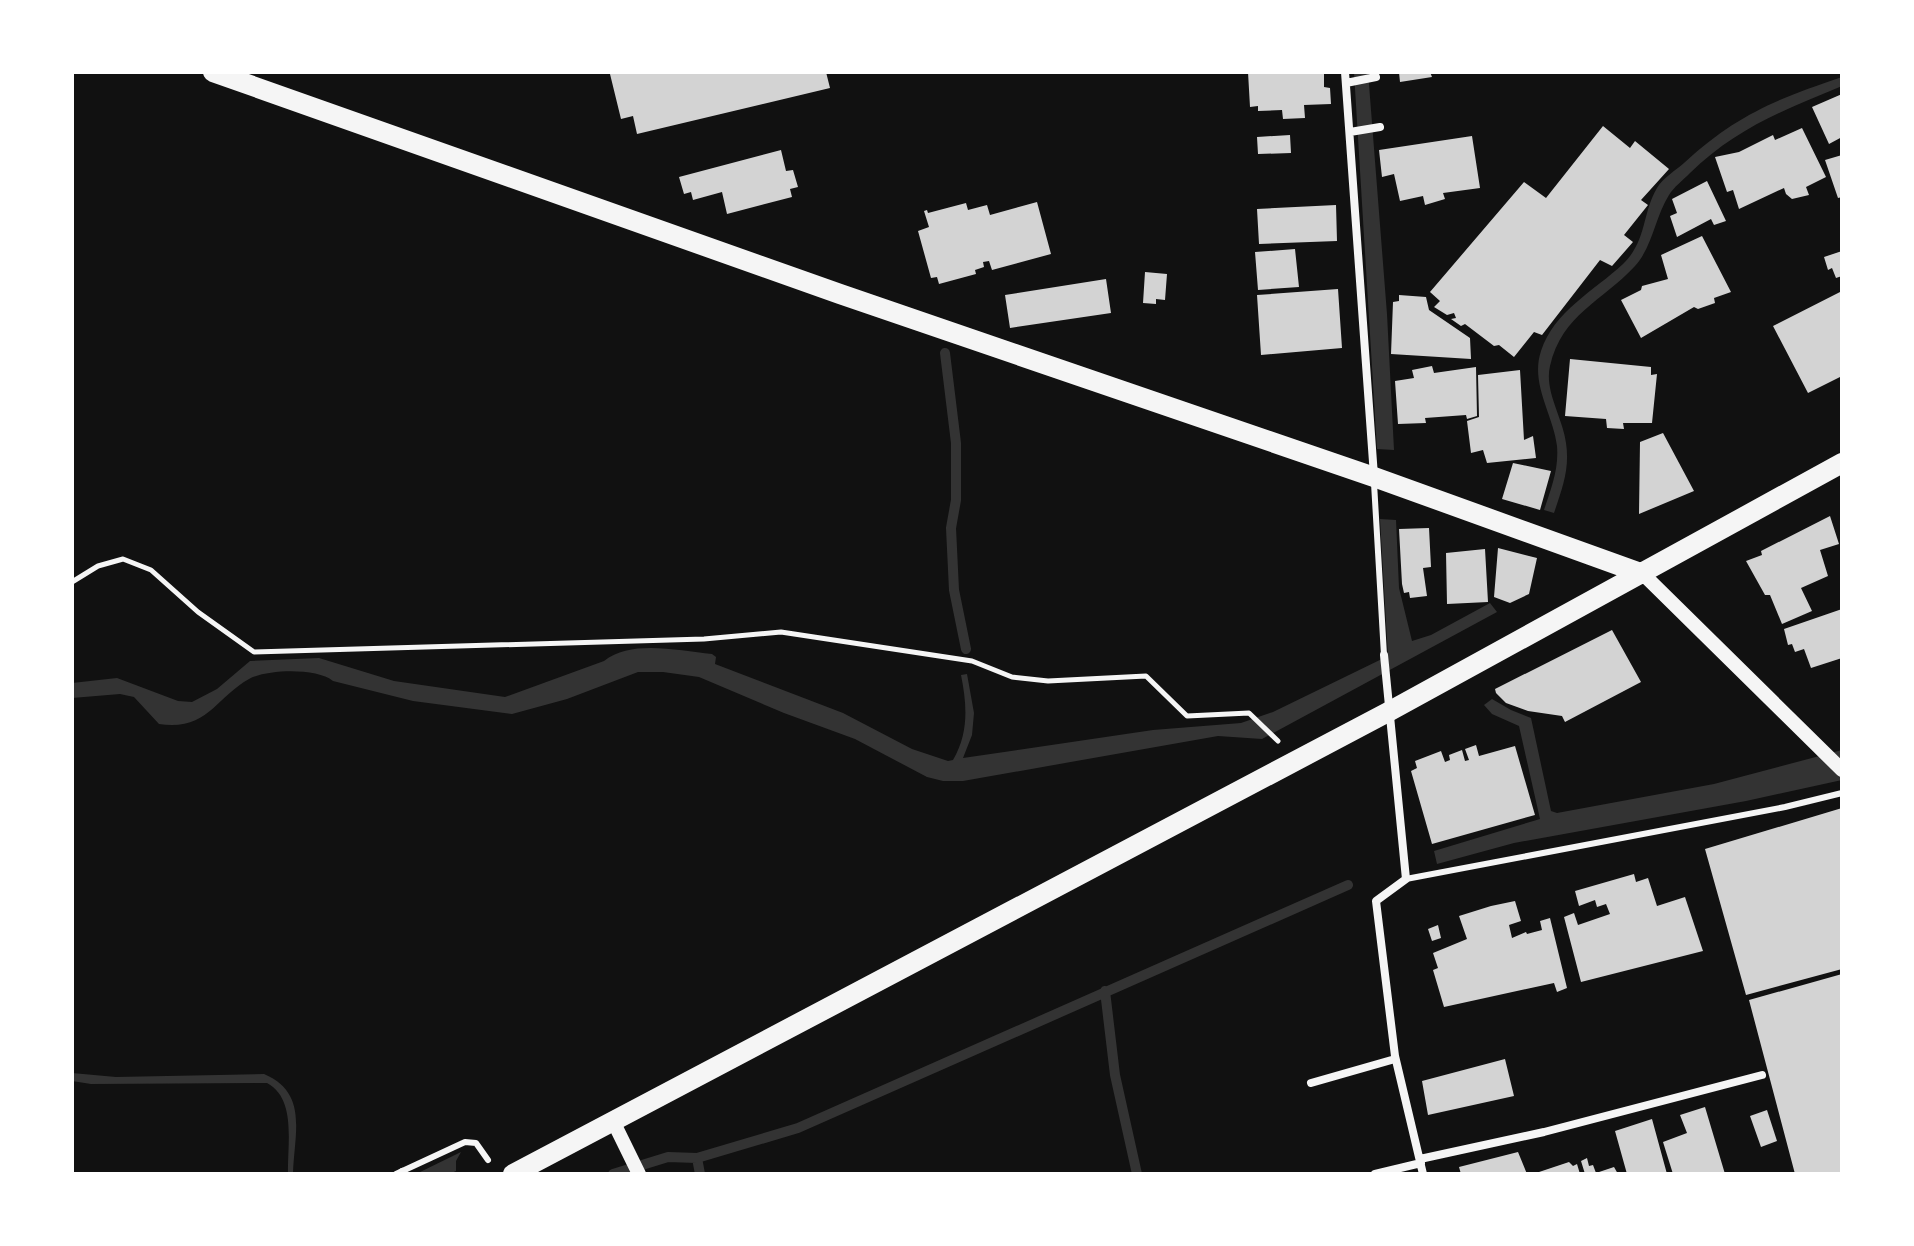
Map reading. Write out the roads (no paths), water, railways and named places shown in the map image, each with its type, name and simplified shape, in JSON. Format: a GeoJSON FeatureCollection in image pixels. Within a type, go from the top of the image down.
{"type":"FeatureCollection","features":[{"type":"Feature","properties":{"kind":"main road"},"geometry":{"type":"LineString","coordinates":[[213,72],[240,77],[840,294],[1374,477],[1643,574]]}},
{"type":"Feature","properties":{"kind":"main road"},"geometry":{"type":"LineString","coordinates":[[513,1174],[1390,711],[1842,463]]}},
{"type":"Feature","properties":{"kind":"street"},"geometry":{"type":"LineString","coordinates":[[1345,72],[1374,477]]}},
{"type":"Feature","properties":{"kind":"street"},"geometry":{"type":"LineString","coordinates":[[1346,83],[1376,77]]}},
{"type":"Feature","properties":{"kind":"street"},"geometry":{"type":"LineString","coordinates":[[1350,132],[1380,127]]}},
{"type":"Feature","properties":{"kind":"street"},"geometry":{"type":"LineString","coordinates":[[1643,574],[1842,770]]}},
{"type":"Feature","properties":{"kind":"street"},"geometry":{"type":"LineString","coordinates":[[1384,655],[1406,879],[1376,901],[1395,1059],[1423,1174]]}},
{"type":"Feature","properties":{"kind":"street"},"geometry":{"type":"LineString","coordinates":[[1311,1083],[1395,1059]]}},
{"type":"Feature","properties":{"kind":"street"},"geometry":{"type":"LineString","coordinates":[[1375,1174],[1762,1075]]}},
{"type":"Feature","properties":{"kind":"street"},"geometry":{"type":"LineString","coordinates":[[613,1121],[639,1174]]}},
{"type":"Feature","properties":{"kind":"lane"},"geometry":{"type":"LineString","coordinates":[[1374,477],[1384,655]]}},
{"type":"Feature","properties":{"kind":"lane"},"geometry":{"type":"LineString","coordinates":[[1406,879],[1785,807],[1842,793]]}},
{"type":"Feature","properties":{"kind":"lane"},"geometry":{"type":"LineString","coordinates":[[400,1173],[465,1142],[476,1143],[488,1160]]}},
{"type":"Feature","properties":{"kind":"waterway"},"geometry":{"type":"LineString","coordinates":[[945,353],[956,443],[956,500],[951,528],[954,590],[966,649]]}},
{"type":"Feature","properties":{"kind":"waterway"},"geometry":{"type":"LineString","coordinates":[[613,1174],[668,1157],[697,1158],[798,1128],[1348,885]]}},
{"type":"Feature","properties":{"kind":"waterway"},"geometry":{"type":"LineString","coordinates":[[1105,991],[1115,1075],[1137,1174]]}},
{"type":"Feature","properties":{"kind":"waterway"},"geometry":{"type":"LineString","coordinates":[[697,1158],[700,1174]]}}]}
